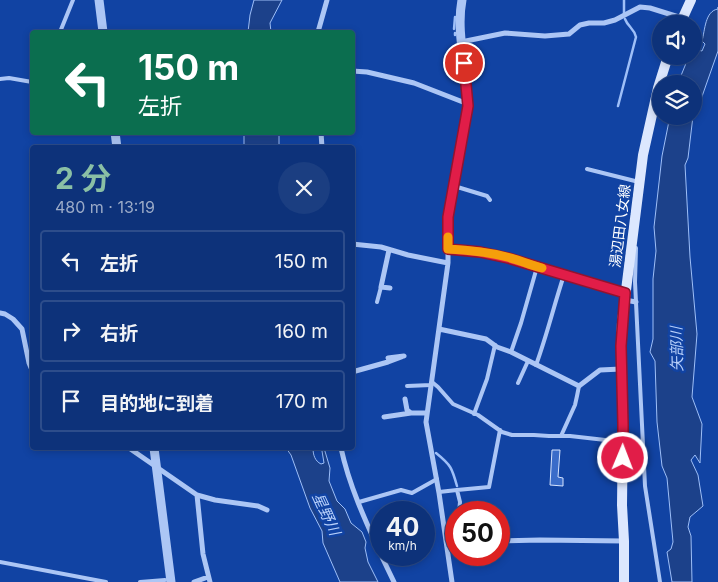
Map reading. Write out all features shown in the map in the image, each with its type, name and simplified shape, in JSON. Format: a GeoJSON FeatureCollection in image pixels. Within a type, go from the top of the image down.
{"type":"FeatureCollection","features":[{"type":"Feature","properties":{"kind":"main road"},"geometry":{"type":"LineString","coordinates":[[684,15],[691,0]]}},
{"type":"Feature","properties":{"kind":"main road","name":"湯辺田八女線"},"geometry":{"type":"LineString","coordinates":[[624,582],[621,338],[643,155],[649,124],[665,65]]}},
{"type":"Feature","properties":{"kind":"street"},"geometry":{"type":"LineString","coordinates":[[99,0],[103,30]]}},
{"type":"Feature","properties":{"kind":"street"},"geometry":{"type":"LineString","coordinates":[[318,30],[326,0]]}},
{"type":"Feature","properties":{"kind":"street"},"geometry":{"type":"LineString","coordinates":[[445,533],[426,422],[448,263],[448,217],[468,104],[461,42],[460,12],[462,0]]}},
{"type":"Feature","properties":{"kind":"street"},"geometry":{"type":"LineString","coordinates":[[461,42],[505,33],[545,36],[569,34],[580,25],[610,22],[640,7],[650,8],[667,15]]}},
{"type":"Feature","properties":{"kind":"street"},"geometry":{"type":"LineString","coordinates":[[355,71],[367,72],[414,83],[468,104]]}},
{"type":"Feature","properties":{"kind":"street"},"geometry":{"type":"LineString","coordinates":[[355,244],[380,247],[448,263]]}},
{"type":"Feature","properties":{"kind":"street"},"geometry":{"type":"LineString","coordinates":[[448,249],[508,258],[564,275],[636,302]]}},
{"type":"Feature","properties":{"kind":"street"},"geometry":{"type":"LineString","coordinates":[[389,250],[381,287],[390,288]]}},
{"type":"Feature","properties":{"kind":"street"},"geometry":{"type":"LineString","coordinates":[[0,313],[6,314],[13,319],[22,329],[30,365]]}},
{"type":"Feature","properties":{"kind":"street"},"geometry":{"type":"LineString","coordinates":[[439,329],[486,339],[579,386],[600,370],[622,369]]}},
{"type":"Feature","properties":{"kind":"street"},"geometry":{"type":"LineString","coordinates":[[355,371],[404,356],[388,358]]}},
{"type":"Feature","properties":{"kind":"street"},"geometry":{"type":"LineString","coordinates":[[405,399],[407,410],[411,413]]}},
{"type":"Feature","properties":{"kind":"street"},"geometry":{"type":"LineString","coordinates":[[384,417],[427,413]]}},
{"type":"Feature","properties":{"kind":"street"},"geometry":{"type":"LineString","coordinates":[[131,450],[156,465],[197,495],[215,500],[258,506],[267,510]]}},
{"type":"Feature","properties":{"kind":"street"},"geometry":{"type":"LineString","coordinates":[[154,450],[168,581]]}},
{"type":"Feature","properties":{"kind":"street"},"geometry":{"type":"LineString","coordinates":[[341,450],[344,462],[370,530]]}},
{"type":"Feature","properties":{"kind":"street"},"geometry":{"type":"LineString","coordinates":[[194,582],[209,579],[203,554],[197,495]]}},
{"type":"Feature","properties":{"kind":"street"},"geometry":{"type":"LineString","coordinates":[[510,541],[624,541]]}},
{"type":"Feature","properties":{"kind":"street"},"geometry":{"type":"LineString","coordinates":[[386,566],[394,582]]}},
{"type":"Feature","properties":{"kind":"street"},"geometry":{"type":"LineString","coordinates":[[450,566],[452,582]]}},
{"type":"Feature","properties":{"kind":"lane"},"geometry":{"type":"LineString","coordinates":[[61,30],[73,0]]}},
{"type":"Feature","properties":{"kind":"lane"},"geometry":{"type":"LineString","coordinates":[[0,79],[9,78],[30,82]]}},
{"type":"Feature","properties":{"kind":"lane"},"geometry":{"type":"LineString","coordinates":[[587,169],[640,182]]}},
{"type":"Feature","properties":{"kind":"lane"},"geometry":{"type":"LineString","coordinates":[[454,186],[487,196],[490,200]]}},
{"type":"Feature","properties":{"kind":"lane"},"geometry":{"type":"LineString","coordinates":[[635,214],[638,374],[645,486],[660,582]]}},
{"type":"Feature","properties":{"kind":"lane"},"geometry":{"type":"LineString","coordinates":[[511,352],[537,267]]}},
{"type":"Feature","properties":{"kind":"lane"},"geometry":{"type":"LineString","coordinates":[[536,365],[564,275]]}},
{"type":"Feature","properties":{"kind":"lane"},"geometry":{"type":"LineString","coordinates":[[377,302],[381,287]]}},
{"type":"Feature","properties":{"kind":"lane"},"geometry":{"type":"LineString","coordinates":[[474,414],[487,379],[495,345]]}},
{"type":"Feature","properties":{"kind":"lane"},"geometry":{"type":"LineString","coordinates":[[518,383],[528,360]]}},
{"type":"Feature","properties":{"kind":"lane"},"geometry":{"type":"LineString","coordinates":[[406,386],[431,384],[438,386],[453,404],[512,435],[534,434],[643,442]]}},
{"type":"Feature","properties":{"kind":"lane"},"geometry":{"type":"LineString","coordinates":[[560,436],[575,405],[579,386]]}},
{"type":"Feature","properties":{"kind":"lane"},"geometry":{"type":"LineString","coordinates":[[439,492],[489,487],[500,430]]}},
{"type":"Feature","properties":{"kind":"lane"},"geometry":{"type":"LineString","coordinates":[[359,502],[401,490],[412,493],[437,479]]}},
{"type":"Feature","properties":{"kind":"lane"},"geometry":{"type":"LineString","coordinates":[[457,490],[460,501]]}},
{"type":"Feature","properties":{"kind":"lane"},"geometry":{"type":"LineString","coordinates":[[0,562],[106,582]]}},
{"type":"Feature","properties":{"kind":"lane"},"geometry":{"type":"LineString","coordinates":[[140,582],[168,581]]}},
{"type":"Feature","properties":{"kind":"water"},"geometry":{"type":"Polygon","coordinates":[[[254,0],[282,0],[270,23],[271,30],[248,30],[254,0]]]}},
{"type":"Feature","properties":{"kind":"water"},"geometry":{"type":"Polygon","coordinates":[[[718,9],[718,51],[702,96],[702,75],[681,75],[685,65],[702,65],[702,51],[705,44],[702,41],[706,22],[710,13],[718,9]]]}},
{"type":"Feature","properties":{"kind":"water","name":"矢部川"},"geometry":{"type":"Polygon","coordinates":[[[668,125],[692,125],[688,158],[685,165],[690,257],[697,334],[692,397],[702,424],[700,463],[695,455],[691,460],[698,475],[703,506],[690,517],[688,527],[691,536],[692,582],[672,582],[667,552],[671,549],[673,542],[667,478],[662,466],[657,422],[655,361],[650,352],[653,339],[653,279],[656,251],[654,227],[662,156],[668,125]]]}},
{"type":"Feature","properties":{"kind":"water"},"geometry":{"type":"Polygon","coordinates":[[[244,135],[279,135],[279,145],[244,145],[244,135]]]}},
{"type":"Feature","properties":{"kind":"water","name":"星野川"},"geometry":{"type":"Polygon","coordinates":[[[287,450],[313,450],[315,458],[321,464],[324,463],[322,451],[325,450],[330,468],[329,481],[337,501],[345,509],[351,523],[362,532],[366,542],[365,548],[368,562],[378,582],[340,582],[323,543],[322,531],[310,508],[291,455],[287,450]]]}},
{"type":"Feature","properties":{"kind":"building"},"geometry":{"type":"Polygon","coordinates":[[[552,450],[560,450],[558,477],[563,478],[563,486],[550,485],[552,450]]]}},
{"type":"Feature","properties":{"kind":"waterway"},"geometry":{"type":"LineString","coordinates":[[624,0],[624,13]]}},
{"type":"Feature","properties":{"kind":"waterway"},"geometry":{"type":"LineString","coordinates":[[454,29],[455,17]]}},
{"type":"Feature","properties":{"kind":"waterway"},"geometry":{"type":"LineString","coordinates":[[618,106],[636,37],[625,19]]}},
{"type":"Feature","properties":{"kind":"waterway"},"geometry":{"type":"LineString","coordinates":[[436,453],[450,467],[457,486]]}},
{"type":"Feature","properties":{"kind":"slow traffic"},"geometry":{"type":"LineString","coordinates":[[448,237],[448,249],[480,252],[542,268]]}},
{"type":"Feature","properties":{"kind":"route"},"geometry":{"type":"LineString","coordinates":[[464,63],[468,106],[448,217],[448,249],[480,252],[508,258],[625,293],[621,346],[623,458]]}}]}
